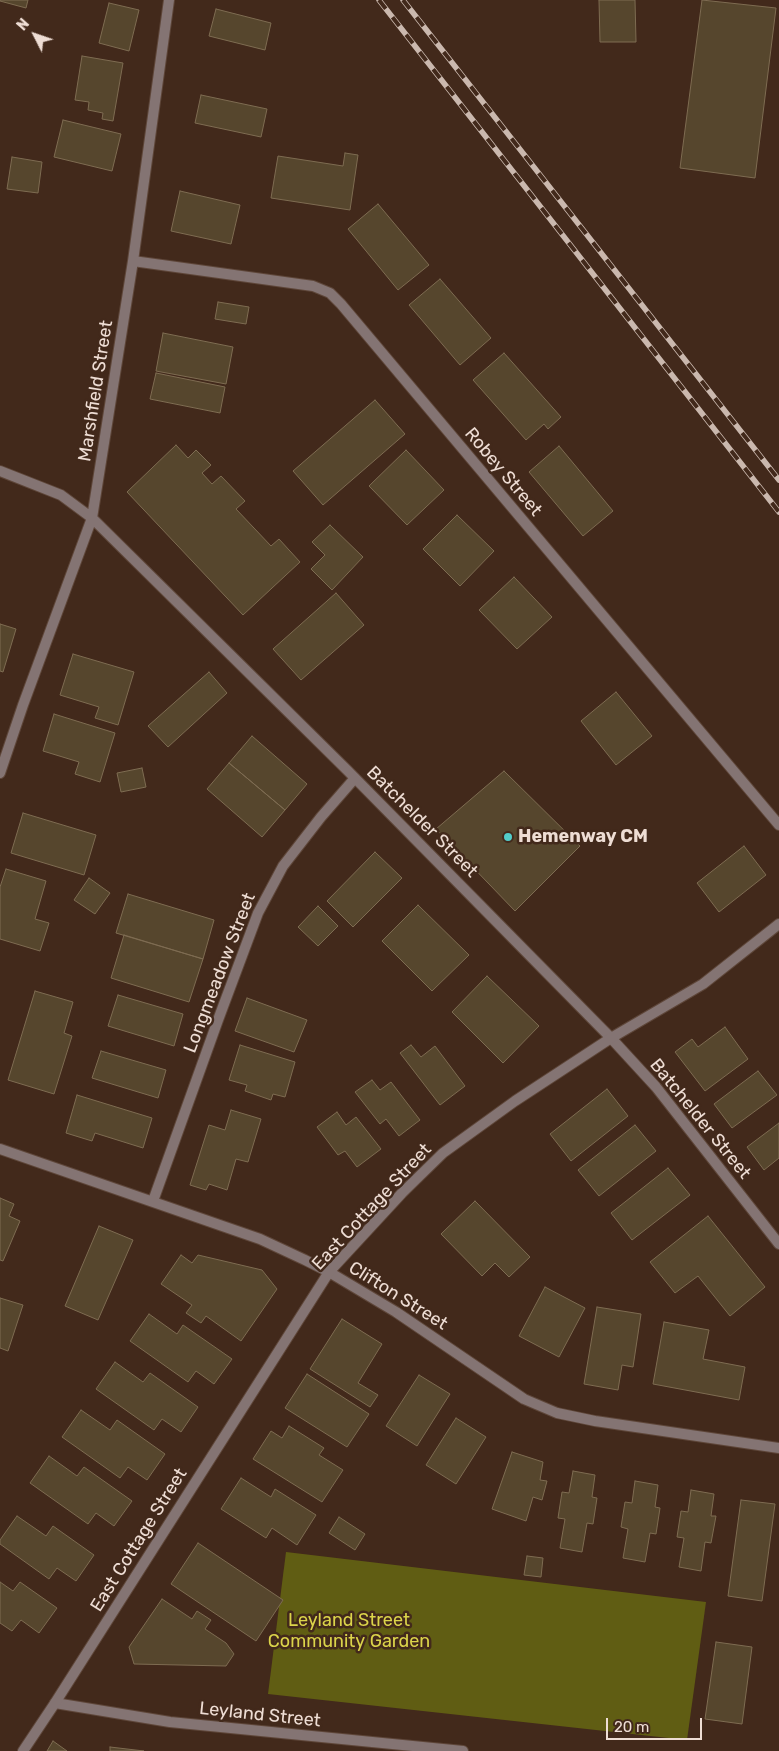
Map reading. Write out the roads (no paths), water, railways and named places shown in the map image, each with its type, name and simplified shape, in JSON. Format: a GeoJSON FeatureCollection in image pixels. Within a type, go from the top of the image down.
{"type":"FeatureCollection","features":[{"type":"Feature","properties":{"kind":"street","name":"Marshfield Street"},"geometry":{"type":"LineString","coordinates":[[0,773],[92,518],[133,261],[169,0]]}},
{"type":"Feature","properties":{"kind":"street","name":"Robey Street"},"geometry":{"type":"LineString","coordinates":[[133,261],[313,286],[330,293],[779,825]]}},
{"type":"Feature","properties":{"kind":"street","name":"Batchelder Street"},"geometry":{"type":"LineString","coordinates":[[0,471],[60,495],[92,518],[355,778],[656,1086],[779,1244]]}},
{"type":"Feature","properties":{"kind":"street","name":"Longmeadow Street"},"geometry":{"type":"LineString","coordinates":[[153,1201],[258,913],[283,866],[320,817],[355,778]]}},
{"type":"Feature","properties":{"kind":"street","name":"East Cottage Street"},"geometry":{"type":"LineString","coordinates":[[23,1751],[329,1272],[402,1193],[443,1153],[515,1101],[611,1038],[703,984],[779,924]]}},
{"type":"Feature","properties":{"kind":"street","name":"Clifton Street"},"geometry":{"type":"LineString","coordinates":[[0,1149],[260,1239],[329,1272],[396,1312],[524,1399],[557,1413],[595,1421],[779,1448]]}},
{"type":"Feature","properties":{"kind":"street","name":"Leyland Street"},"geometry":{"type":"LineString","coordinates":[[55,1702],[170,1722],[463,1751]]}},
{"type":"Feature","properties":{"kind":"railway"},"geometry":{"type":"LineString","coordinates":[[379,0],[779,512]]}},
{"type":"Feature","properties":{"kind":"railway"},"geometry":{"type":"LineString","coordinates":[[403,0],[779,480]]}},
{"type":"Feature","properties":{"kind":"place","name":"Hemenway CM"},"geometry":{"type":"Point","coordinates":[508,837]}},
{"type":"Feature","properties":{"kind":"park label","name":"Leyland Street Community Garden"},"geometry":{"type":"Point","coordinates":[349,1631]}}]}
